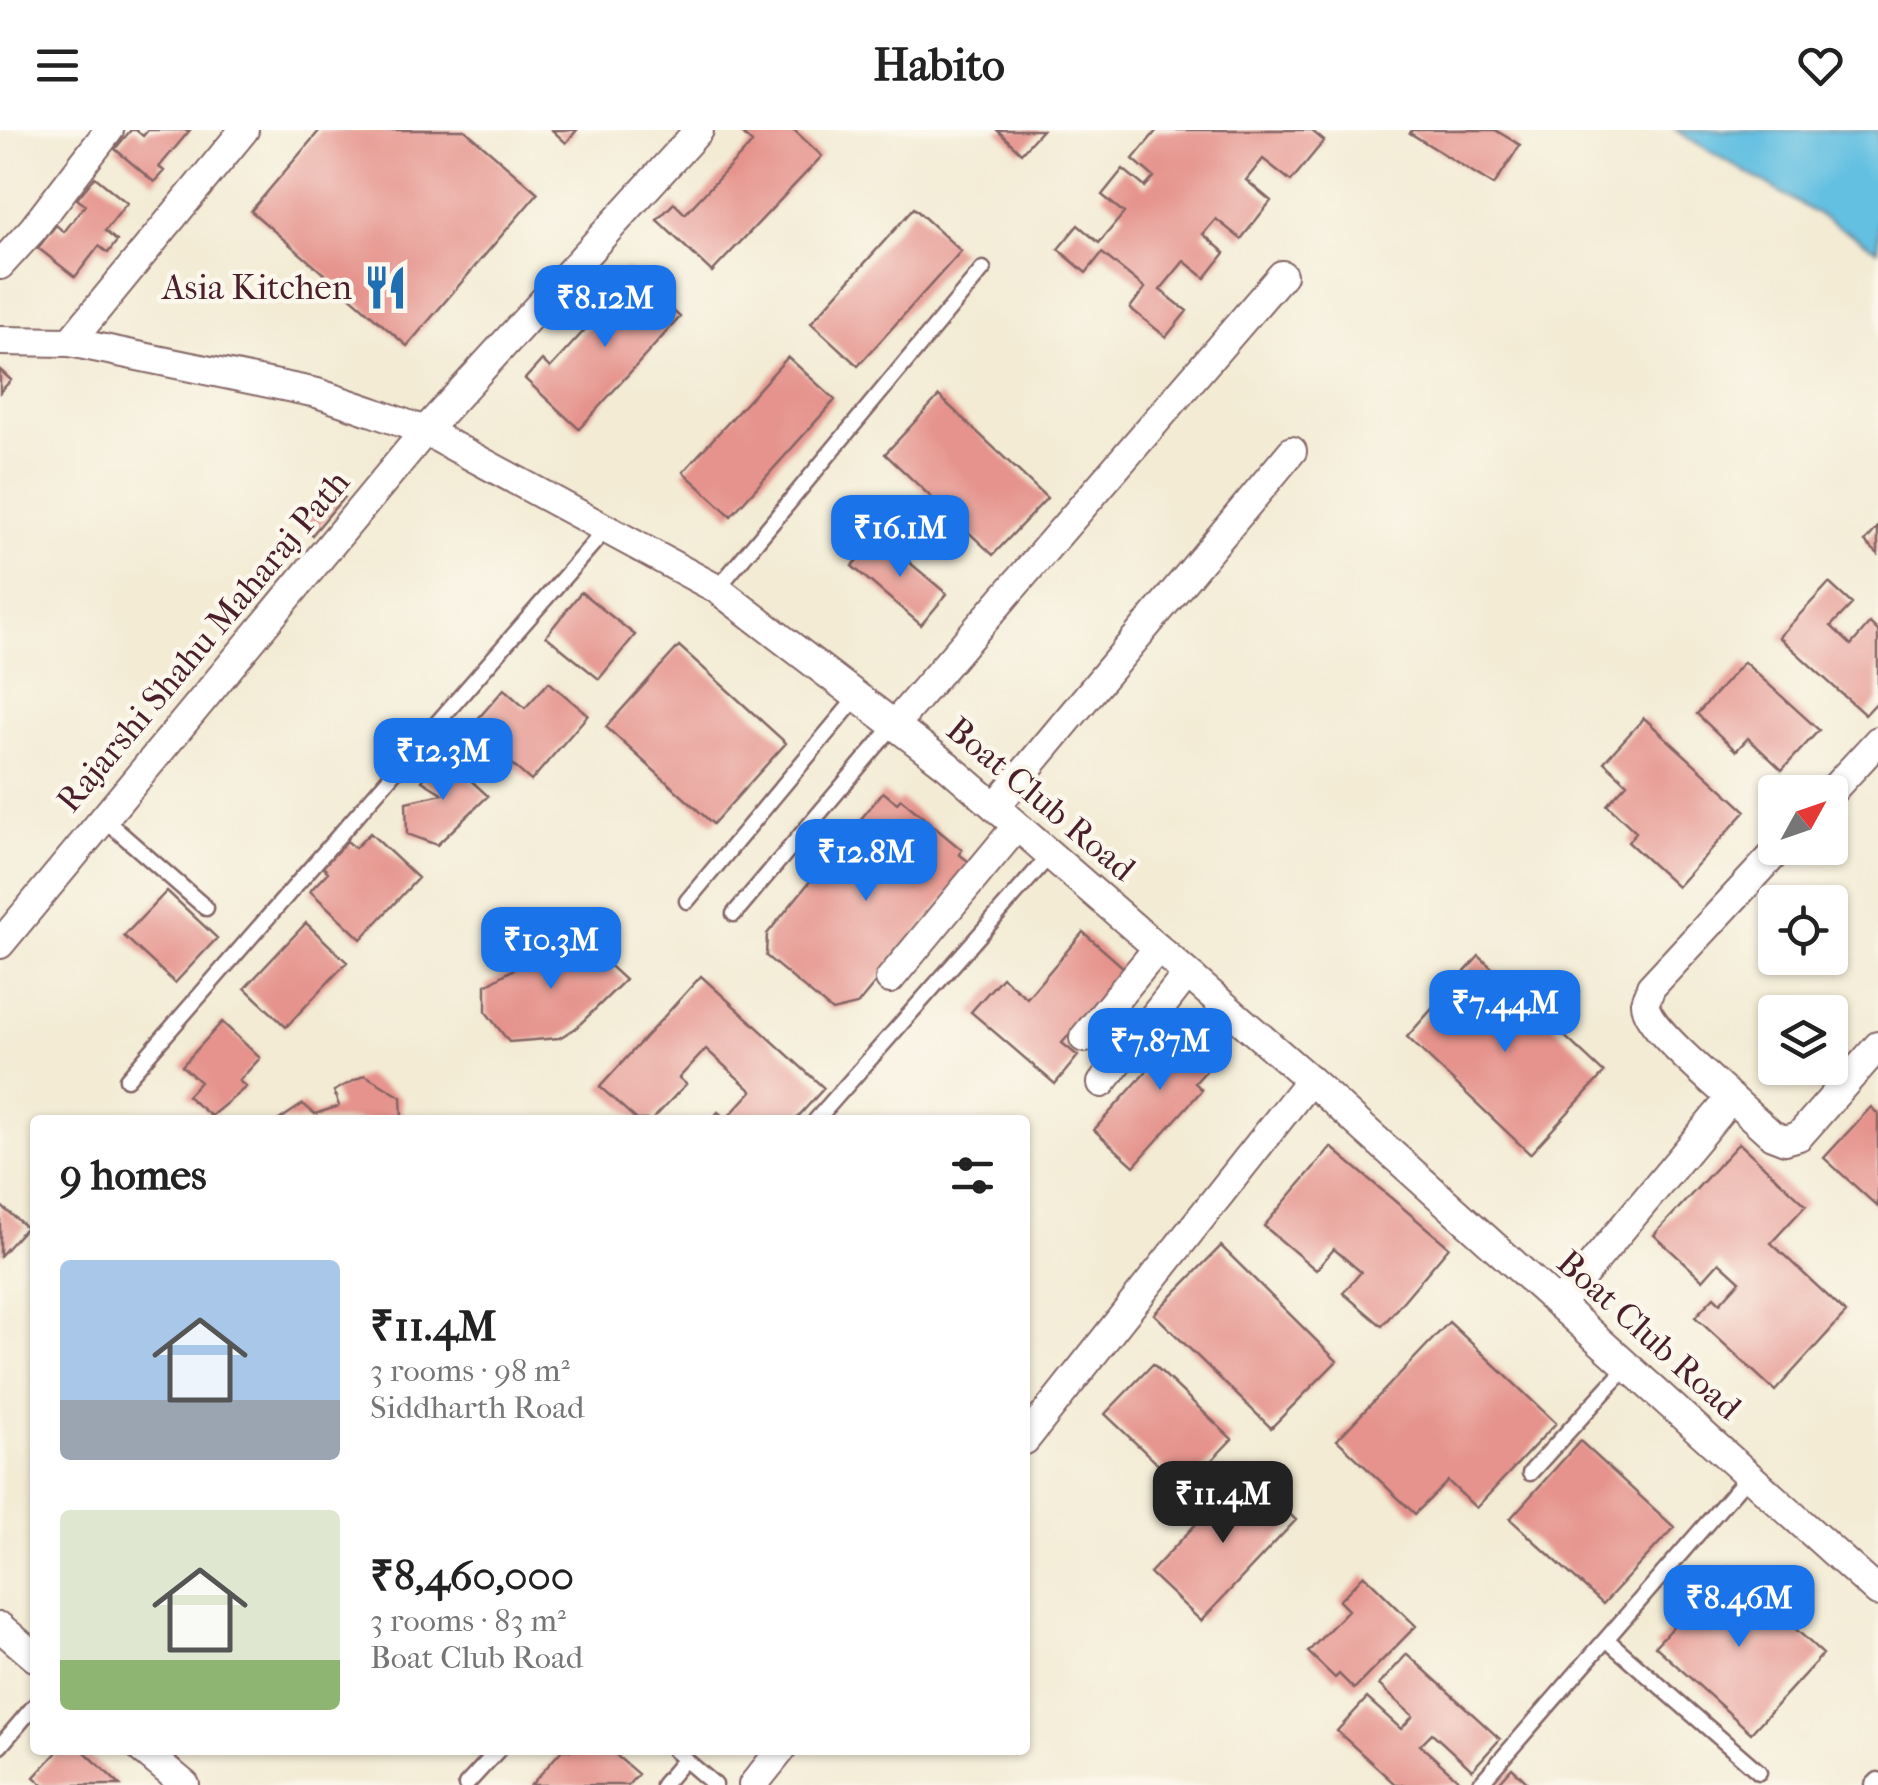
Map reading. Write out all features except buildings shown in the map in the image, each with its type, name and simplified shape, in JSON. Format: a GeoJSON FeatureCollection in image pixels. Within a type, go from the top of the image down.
{"type":"FeatureCollection","features":[{"type":"Feature","properties":{"kind":"street"},"geometry":{"type":"LineString","coordinates":[[0,265],[110,130]]}},
{"type":"Feature","properties":{"kind":"street"},"geometry":{"type":"LineString","coordinates":[[70,342],[244,130]]}},
{"type":"Feature","properties":{"kind":"street","name":"Rajarshi Shahu Maharaj Path"},"geometry":{"type":"LineString","coordinates":[[0,944],[425,431],[700,130]]}},
{"type":"Feature","properties":{"kind":"street"},"geometry":{"type":"LineString","coordinates":[[894,725],[1282,275]]}},
{"type":"Feature","properties":{"kind":"street","name":"Boat Club Road"},"geometry":{"type":"LineString","coordinates":[[0,341],[70,342],[317,394],[425,431],[718,589],[995,806],[1310,1080],[1878,1592]]}},
{"type":"Feature","properties":{"kind":"street"},"geometry":{"type":"LineString","coordinates":[[995,806],[1292,450]]}},
{"type":"Feature","properties":{"kind":"street"},"geometry":{"type":"LineString","coordinates":[[1847,775],[1878,741]]}},
{"type":"Feature","properties":{"kind":"street"},"geometry":{"type":"LineString","coordinates":[[890,980],[1017,826]]}},
{"type":"Feature","properties":{"kind":"street"},"geometry":{"type":"LineString","coordinates":[[1764,865],[1651,987],[1645,1002],[1648,1016],[1730,1098],[1772,1135],[1786,1140],[1799,1136],[1878,1046]]}},
{"type":"Feature","properties":{"kind":"street"},"geometry":{"type":"LineString","coordinates":[[1084,1038],[1158,948]]}},
{"type":"Feature","properties":{"kind":"street"},"geometry":{"type":"LineString","coordinates":[[1102,1082],[1188,974]]}},
{"type":"Feature","properties":{"kind":"street"},"geometry":{"type":"LineString","coordinates":[[1030,1434],[1310,1080]]}},
{"type":"Feature","properties":{"kind":"street"},"geometry":{"type":"LineString","coordinates":[[1559,1304],[1730,1098]]}},
{"type":"Feature","properties":{"kind":"street"},"geometry":{"type":"LineString","coordinates":[[0,1627],[30,1653]]}},
{"type":"Feature","properties":{"kind":"street"},"geometry":{"type":"LineString","coordinates":[[150,1755],[185,1785]]}},
{"type":"Feature","properties":{"kind":"street"},"geometry":{"type":"LineString","coordinates":[[753,1785],[777,1755]]}},
{"type":"Feature","properties":{"kind":"lane"},"geometry":{"type":"LineString","coordinates":[[718,589],[983,269]]}},
{"type":"Feature","properties":{"kind":"lane"},"geometry":{"type":"LineString","coordinates":[[127,1080],[606,529]]}},
{"type":"Feature","properties":{"kind":"lane"},"geometry":{"type":"LineString","coordinates":[[686,901],[858,696]]}},
{"type":"Feature","properties":{"kind":"lane"},"geometry":{"type":"LineString","coordinates":[[734,914],[894,725]]}},
{"type":"Feature","properties":{"kind":"lane"},"geometry":{"type":"LineString","coordinates":[[104,820],[206,908]]}},
{"type":"Feature","properties":{"kind":"lane"},"geometry":{"type":"LineString","coordinates":[[820,1115],[1050,855]]}},
{"type":"Feature","properties":{"kind":"lane"},"geometry":{"type":"LineString","coordinates":[[1530,1473],[1628,1366]]}},
{"type":"Feature","properties":{"kind":"lane"},"geometry":{"type":"LineString","coordinates":[[1479,1785],[1749,1475]]}},
{"type":"Feature","properties":{"kind":"lane"},"geometry":{"type":"LineString","coordinates":[[1606,1640],[1759,1772]]}},
{"type":"Feature","properties":{"kind":"lane"},"geometry":{"type":"LineString","coordinates":[[0,1746],[30,1711]]}},
{"type":"Feature","properties":{"kind":"lane"},"geometry":{"type":"LineString","coordinates":[[466,1785],[493,1755]]}},
{"type":"Feature","properties":{"kind":"lane"},"geometry":{"type":"LineString","coordinates":[[663,1785],[680,1755],[715,1785]]}},
{"type":"Feature","properties":{"kind":"water"},"geometry":{"type":"Polygon","coordinates":[[[1675,130],[1878,130],[1878,250],[1675,130]]]}},
{"type":"Feature","properties":{"kind":"place","name":"Asia Kitchen"},"geometry":{"type":"Point","coordinates":[385,287]}}]}
